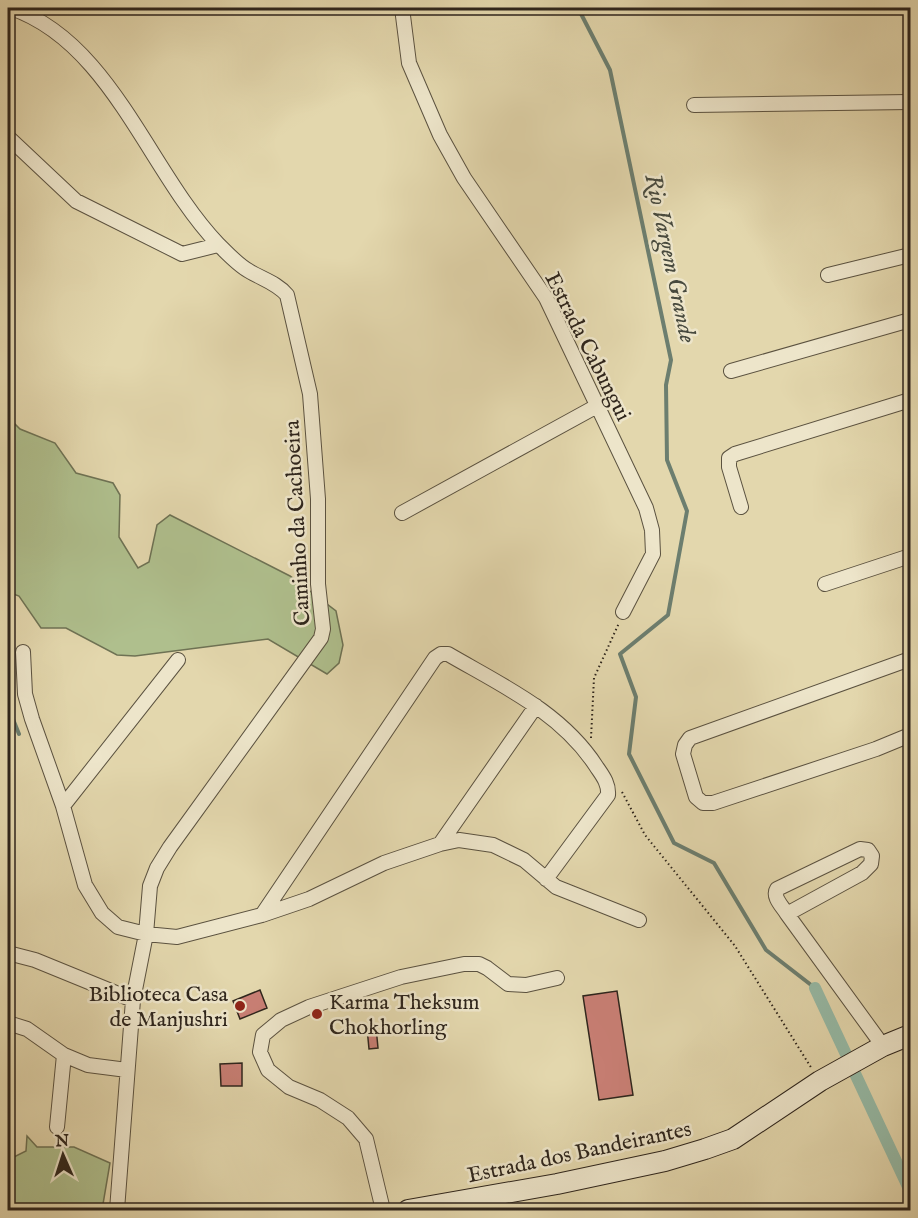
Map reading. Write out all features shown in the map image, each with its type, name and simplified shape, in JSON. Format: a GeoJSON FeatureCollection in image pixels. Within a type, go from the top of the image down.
{"type":"FeatureCollection","features":[{"type":"Feature","properties":{"kind":"main road","name":"Estrada dos Bandeirantes"},"geometry":{"type":"LineString","coordinates":[[408,1210],[557,1184],[664,1161],[705,1149],[733,1138],[824,1079],[876,1050],[910,1035]]}},
{"type":"Feature","properties":{"kind":"street","name":"Caminho da Cachoeira"},"geometry":{"type":"LineString","coordinates":[[12,8],[53,28],[88,59],[195,217],[218,245],[247,270],[280,287],[287,295],[310,394],[318,499],[318,584],[324,629],[321,638],[170,847],[157,868],[150,886],[146,934],[133,1000],[117,1210]]}},
{"type":"Feature","properties":{"kind":"street","name":"Estrada Cabungui"},"geometry":{"type":"LineString","coordinates":[[402,8],[409,63],[441,135],[464,178],[546,298],[646,508],[652,531],[653,554],[623,612]]}},
{"type":"Feature","properties":{"kind":"street"},"geometry":{"type":"LineString","coordinates":[[694,105],[910,102]]}},
{"type":"Feature","properties":{"kind":"street"},"geometry":{"type":"LineString","coordinates":[[8,137],[76,201],[182,254],[218,245]]}},
{"type":"Feature","properties":{"kind":"street"},"geometry":{"type":"LineString","coordinates":[[828,275],[910,255]]}},
{"type":"Feature","properties":{"kind":"street"},"geometry":{"type":"LineString","coordinates":[[731,371],[910,320]]}},
{"type":"Feature","properties":{"kind":"street"},"geometry":{"type":"LineString","coordinates":[[741,507],[729,467],[729,458],[735,454],[910,400]]}},
{"type":"Feature","properties":{"kind":"street"},"geometry":{"type":"LineString","coordinates":[[402,513],[597,406]]}},
{"type":"Feature","properties":{"kind":"street"},"geometry":{"type":"LineString","coordinates":[[825,584],[910,556]]}},
{"type":"Feature","properties":{"kind":"street"},"geometry":{"type":"LineString","coordinates":[[23,652],[25,694],[63,806],[85,885],[102,914],[118,927],[146,934],[177,937],[262,915],[309,899],[384,863],[459,840],[493,845],[524,860],[556,887],[639,920]]}},
{"type":"Feature","properties":{"kind":"street"},"geometry":{"type":"LineString","coordinates":[[262,915],[435,658],[441,654],[448,654],[537,706],[567,731],[591,758],[609,787],[608,795],[546,879]]}},
{"type":"Feature","properties":{"kind":"street"},"geometry":{"type":"LineString","coordinates":[[910,659],[690,738],[683,754],[696,797],[703,802],[713,803],[876,749],[910,735]]}},
{"type":"Feature","properties":{"kind":"street"},"geometry":{"type":"LineString","coordinates":[[63,806],[178,660]]}},
{"type":"Feature","properties":{"kind":"street"},"geometry":{"type":"LineString","coordinates":[[440,844],[537,706]]}},
{"type":"Feature","properties":{"kind":"street"},"geometry":{"type":"LineString","coordinates":[[788,914],[862,873],[871,864],[872,856],[868,850],[860,849],[777,889],[775,896],[876,1050]]}},
{"type":"Feature","properties":{"kind":"street"},"geometry":{"type":"LineString","coordinates":[[8,953],[35,960],[133,1000]]}},
{"type":"Feature","properties":{"kind":"street"},"geometry":{"type":"LineString","coordinates":[[383,1210],[366,1139],[348,1118],[320,1100],[289,1087],[268,1070],[260,1052],[263,1035],[281,1020],[309,1007],[401,977],[464,964],[479,964],[508,984],[526,985],[557,978]]}},
{"type":"Feature","properties":{"kind":"street"},"geometry":{"type":"LineString","coordinates":[[8,1023],[27,1029],[64,1055],[88,1065],[127,1070]]}},
{"type":"Feature","properties":{"kind":"street"},"geometry":{"type":"LineString","coordinates":[[57,1127],[64,1055]]}},
{"type":"Feature","properties":{"kind":"path"},"geometry":{"type":"LineString","coordinates":[[596,747],[590,737],[594,678],[623,612]]}},
{"type":"Feature","properties":{"kind":"path"},"geometry":{"type":"LineString","coordinates":[[618,786],[645,835],[735,946],[824,1079]]}},
{"type":"Feature","properties":{"kind":"green space"},"geometry":{"type":"Polygon","coordinates":[[[8,417],[20,429],[55,443],[76,473],[113,483],[120,495],[119,537],[138,568],[149,562],[157,525],[170,515],[290,576],[336,611],[343,645],[339,663],[327,674],[268,639],[135,656],[117,655],[66,628],[41,628],[19,596],[8,592],[8,417]]]}},
{"type":"Feature","properties":{"kind":"green space"},"geometry":{"type":"Polygon","coordinates":[[[27,1136],[37,1147],[74,1147],[110,1163],[102,1210],[8,1210],[8,1155],[10,1159],[26,1151],[27,1136]]]}},
{"type":"Feature","properties":{"kind":"building"},"geometry":{"type":"Polygon","coordinates":[[[260,990],[267,1008],[240,1019],[233,1001],[260,990]]]}},
{"type":"Feature","properties":{"kind":"building"},"geometry":{"type":"Polygon","coordinates":[[[617,991],[633,1095],[599,1100],[583,996],[617,991]]]}},
{"type":"Feature","properties":{"kind":"building"},"geometry":{"type":"Polygon","coordinates":[[[376,1027],[378,1048],[369,1049],[367,1028],[376,1027]]]}},
{"type":"Feature","properties":{"kind":"building"},"geometry":{"type":"Polygon","coordinates":[[[242,1063],[242,1086],[221,1086],[220,1064],[242,1063]]]}},
{"type":"Feature","properties":{"kind":"waterway","name":"Rio Vargem Grande"},"geometry":{"type":"LineString","coordinates":[[578,8],[610,70],[671,360],[666,385],[667,460],[687,511],[668,615],[620,654],[636,697],[629,754],[674,843],[714,863],[766,950],[815,988]]}},
{"type":"Feature","properties":{"kind":"waterway"},"geometry":{"type":"LineString","coordinates":[[8,707],[19,734]]}},
{"type":"Feature","properties":{"kind":"waterway","name":"Rio Vargem Grande"},"geometry":{"type":"LineString","coordinates":[[815,988],[910,1191]]}},
{"type":"Feature","properties":{"kind":"place","name":"Biblioteca Casa de Manjushri"},"geometry":{"type":"Point","coordinates":[240,1006]}},
{"type":"Feature","properties":{"kind":"place","name":"Karma Theksum Chokhorling"},"geometry":{"type":"Point","coordinates":[317,1014]}}]}
